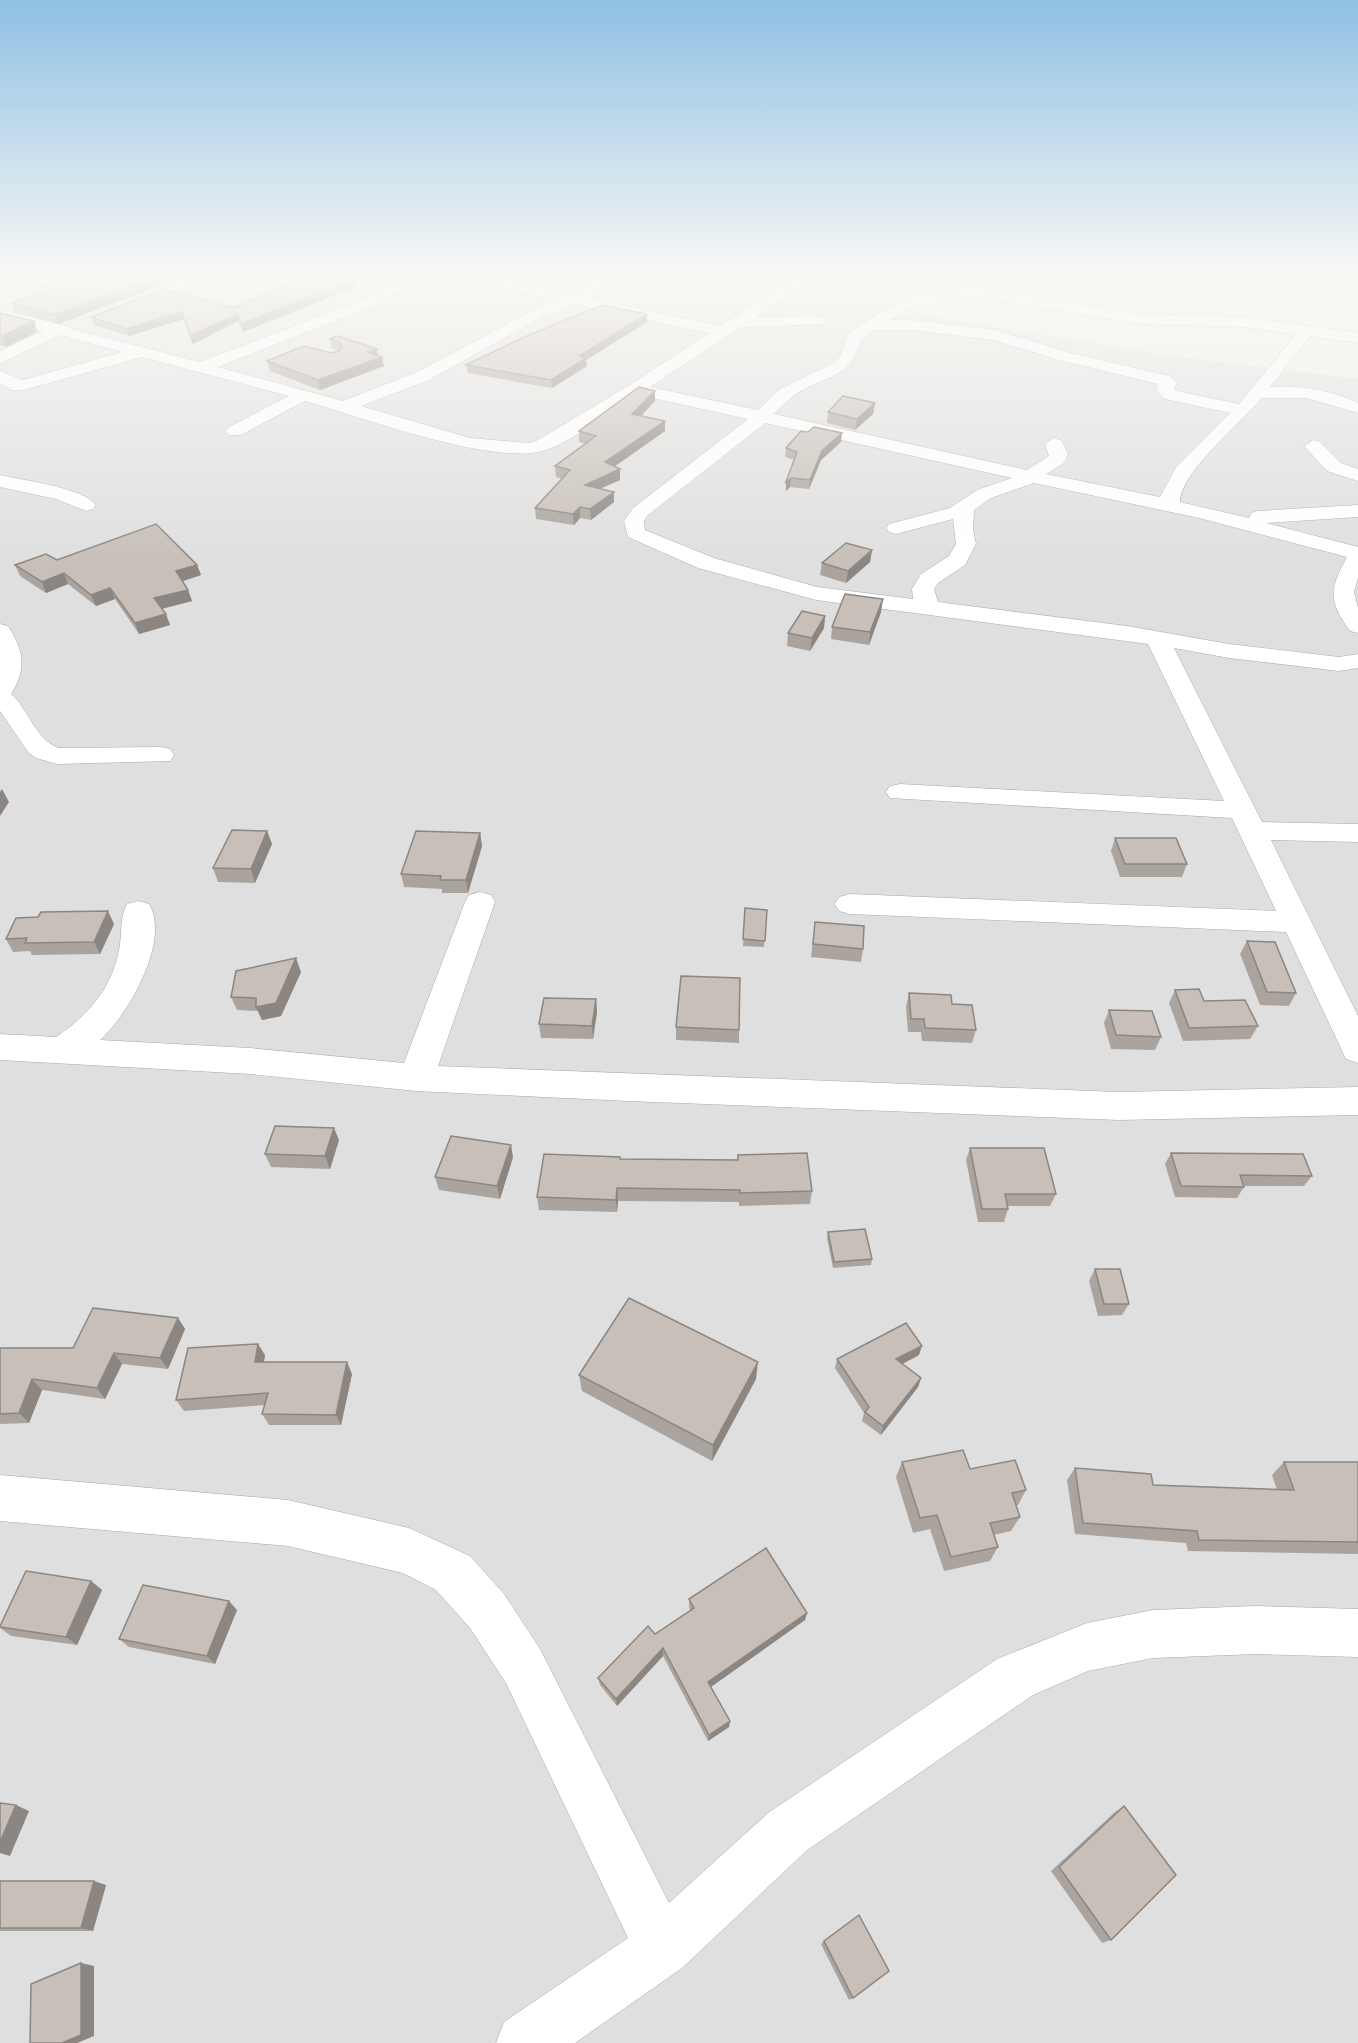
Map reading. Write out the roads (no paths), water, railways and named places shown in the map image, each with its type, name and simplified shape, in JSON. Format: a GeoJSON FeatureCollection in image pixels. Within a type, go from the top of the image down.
{"type":"FeatureCollection","features":[{"type":"Feature","properties":{"kind":"street"},"geometry":{"type":"LineString","coordinates":[[0,376],[17,386],[65,373]]}},
{"type":"Feature","properties":{"kind":"street"},"geometry":{"type":"LineString","coordinates":[[221,373],[469,443],[528,449],[543,445],[636,389],[657,373]]}},
{"type":"Feature","properties":{"kind":"street"},"geometry":{"type":"LineString","coordinates":[[343,407],[428,373]]}},
{"type":"Feature","properties":{"kind":"street"},"geometry":{"type":"LineString","coordinates":[[823,373],[786,393],[760,418],[640,512],[633,521],[635,533],[706,563],[816,592],[1127,633],[1312,661],[1339,664],[1358,661]]}},
{"type":"Feature","properties":{"kind":"street"},"geometry":{"type":"LineString","coordinates":[[1135,373],[1169,382],[1165,390],[1172,396],[1243,410]]}},
{"type":"Feature","properties":{"kind":"street"},"geometry":{"type":"LineString","coordinates":[[1170,506],[1170,493],[1183,471],[1243,410],[1272,373]]}},
{"type":"Feature","properties":{"kind":"street"},"geometry":{"type":"LineString","coordinates":[[636,389],[975,464],[1032,480],[1170,506],[1358,556],[1343,592],[1343,605],[1358,626]]}},
{"type":"Feature","properties":{"kind":"street"},"geometry":{"type":"LineString","coordinates":[[1256,394],[1303,391],[1326,396],[1355,408]]}},
{"type":"Feature","properties":{"kind":"street"},"geometry":{"type":"LineString","coordinates":[[235,431],[303,395]]}},
{"type":"Feature","properties":{"kind":"street"},"geometry":{"type":"LineString","coordinates":[[1012,509],[1011,500],[1032,480],[1036,470],[1057,459],[1059,454],[1054,444]]}},
{"type":"Feature","properties":{"kind":"street"},"geometry":{"type":"LineString","coordinates":[[1313,446],[1334,467],[1358,475]]}},
{"type":"Feature","properties":{"kind":"street"},"geometry":{"type":"LineString","coordinates":[[896,528],[964,509],[984,494],[1032,480]]}},
{"type":"Feature","properties":{"kind":"street"},"geometry":{"type":"LineString","coordinates":[[0,481],[62,495],[86,505]]}},
{"type":"Feature","properties":{"kind":"street"},"geometry":{"type":"LineString","coordinates":[[932,609],[925,601],[923,589],[929,579],[957,560],[966,544],[963,530],[964,509]]}},
{"type":"Feature","properties":{"kind":"street"},"geometry":{"type":"LineString","coordinates":[[1229,520],[1358,512]]}},
{"type":"Feature","properties":{"kind":"street"},"geometry":{"type":"LineString","coordinates":[[0,631],[10,646],[12,661],[10,675],[0,692]]}},
{"type":"Feature","properties":{"kind":"street"},"geometry":{"type":"LineString","coordinates":[[1157,639],[1171,663],[1358,1050]]}},
{"type":"Feature","properties":{"kind":"street"},"geometry":{"type":"LineString","coordinates":[[0,698],[17,712],[34,746],[45,753],[57,756],[161,755]]}},
{"type":"Feature","properties":{"kind":"street"},"geometry":{"type":"LineString","coordinates":[[900,792],[1245,820],[1358,833]]}},
{"type":"Feature","properties":{"kind":"street"},"geometry":{"type":"LineString","coordinates":[[416,1078],[480,902]]}},
{"type":"Feature","properties":{"kind":"street"},"geometry":{"type":"LineString","coordinates":[[849,904],[1295,921]]}},
{"type":"Feature","properties":{"kind":"street"},"geometry":{"type":"LineString","coordinates":[[63,1050],[91,1031],[118,999],[131,967],[139,935],[138,911]]}},
{"type":"Feature","properties":{"kind":"street"},"geometry":{"type":"LineString","coordinates":[[0,1047],[250,1061],[416,1078],[1119,1106],[1358,1101]]}},
{"type":"Feature","properties":{"kind":"street"},"geometry":{"type":"LineString","coordinates":[[0,1498],[288,1523],[409,1551],[453,1573],[487,1611],[523,1666],[662,1948]]}},
{"type":"Feature","properties":{"kind":"street"},"geometry":{"type":"LineString","coordinates":[[525,2043],[662,1948],[787,1832],[1015,1677],[1087,1647],[1152,1634],[1256,1630],[1358,1633]]}}]}
